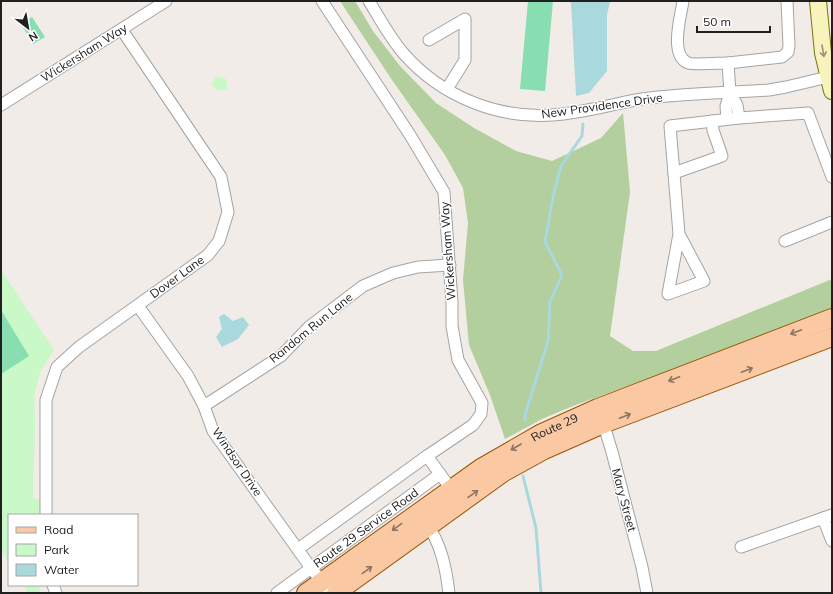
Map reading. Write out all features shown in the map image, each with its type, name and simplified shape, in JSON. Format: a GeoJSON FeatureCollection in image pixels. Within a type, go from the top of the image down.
{"type":"FeatureCollection","features":[{"type":"Feature","properties":{"kind":"main road"},"geometry":{"type":"LineString","coordinates":[[818,1],[821,37],[831,81]]}},
{"type":"Feature","properties":{"kind":"main road","name":"Route 29"},"geometry":{"type":"LineString","coordinates":[[306,593],[321,581],[423,519],[536,454],[570,438],[601,416],[832,318]]}},
{"type":"Feature","properties":{"kind":"main road","name":"Route 29"},"geometry":{"type":"LineString","coordinates":[[336,593],[423,519],[452,489],[481,468],[520,444],[540,434],[601,416],[832,338]]}},
{"type":"Feature","properties":{"kind":"street","name":"Wickersham Way"},"geometry":{"type":"LineString","coordinates":[[1,105],[166,1]]}},
{"type":"Feature","properties":{"kind":"street","name":"Wickersham Way"},"geometry":{"type":"LineString","coordinates":[[298,549],[427,456],[473,425],[481,414],[482,403],[458,360],[452,326],[450,265],[444,192],[410,135],[322,1]]}},
{"type":"Feature","properties":{"kind":"street","name":"New Providence Drive"},"geometry":{"type":"LineString","coordinates":[[369,1],[392,37],[418,68],[447,89],[470,101],[494,110],[512,114],[554,115],[646,99],[730,93],[831,81]]}},
{"type":"Feature","properties":{"kind":"street"},"geometry":{"type":"LineString","coordinates":[[683,1],[677,42],[681,58],[688,63],[728,63],[782,57],[788,52],[789,46],[787,1]]}},
{"type":"Feature","properties":{"kind":"street"},"geometry":{"type":"LineString","coordinates":[[429,40],[465,19],[465,60],[447,89]]}},
{"type":"Feature","properties":{"kind":"street","name":"Dover Lane"},"geometry":{"type":"LineString","coordinates":[[46,514],[46,400],[57,367],[79,347],[208,255],[219,240],[228,212],[221,177],[122,30]]}},
{"type":"Feature","properties":{"kind":"street"},"geometry":{"type":"LineString","coordinates":[[727,119],[726,106],[730,93],[728,63]]}},
{"type":"Feature","properties":{"kind":"street"},"geometry":{"type":"LineString","coordinates":[[730,93],[737,105],[739,118]]}},
{"type":"Feature","properties":{"kind":"street"},"geometry":{"type":"LineString","coordinates":[[679,234],[704,281],[668,294],[679,234],[670,126],[727,119],[808,113],[832,177]]}},
{"type":"Feature","properties":{"kind":"street"},"geometry":{"type":"LineString","coordinates":[[674,174],[722,156],[713,130],[712,121]]}},
{"type":"Feature","properties":{"kind":"street"},"geometry":{"type":"LineString","coordinates":[[785,241],[832,222]]}},
{"type":"Feature","properties":{"kind":"street","name":"Random Run Lane"},"geometry":{"type":"LineString","coordinates":[[204,406],[281,356],[309,327],[363,286],[393,273],[418,267],[450,265]]}},
{"type":"Feature","properties":{"kind":"street","name":"Windsor Drive"},"geometry":{"type":"LineString","coordinates":[[138,306],[188,376],[204,406],[213,431],[321,581]]}},
{"type":"Feature","properties":{"kind":"street","name":"Mary Street"},"geometry":{"type":"LineString","coordinates":[[601,416],[612,452],[647,593]]}},
{"type":"Feature","properties":{"kind":"street"},"geometry":{"type":"LineString","coordinates":[[427,456],[452,489]]}},
{"type":"Feature","properties":{"kind":"street","name":"Route 29 Service Road"},"geometry":{"type":"LineString","coordinates":[[277,593],[321,581],[440,474]]}},
{"type":"Feature","properties":{"kind":"street"},"geometry":{"type":"LineString","coordinates":[[741,547],[828,516],[832,541]]}},
{"type":"Feature","properties":{"kind":"street"},"geometry":{"type":"LineString","coordinates":[[423,519],[442,554],[446,568],[449,593]]}},
{"type":"Feature","properties":{"kind":"green space"},"geometry":{"type":"Polygon","coordinates":[[[340,1],[355,1],[373,31],[400,66],[436,103],[474,128],[516,151],[552,161],[601,138],[623,113],[630,192],[610,336],[633,351],[656,351],[832,279],[832,309],[573,406],[542,419],[505,439],[490,395],[469,345],[463,280],[468,223],[463,188],[445,155],[392,80],[340,1]]]}},
{"type":"Feature","properties":{"kind":"green space"},"geometry":{"type":"Polygon","coordinates":[[[528,1],[553,1],[545,91],[520,89],[528,1]]]}},
{"type":"Feature","properties":{"kind":"green space"},"geometry":{"type":"Polygon","coordinates":[[[32,17],[45,37],[33,44],[21,24],[32,17]]]}},
{"type":"Feature","properties":{"kind":"green space"},"geometry":{"type":"Polygon","coordinates":[[[218,76],[226,79],[227,90],[216,90],[212,84],[215,77],[218,76]]]}},
{"type":"Feature","properties":{"kind":"green space"},"geometry":{"type":"Polygon","coordinates":[[[1,270],[54,350],[40,372],[34,397],[35,420],[33,498],[41,501],[40,514],[8,514],[8,561],[1,550],[1,270]]]}},
{"type":"Feature","properties":{"kind":"green space"},"geometry":{"type":"Polygon","coordinates":[[[1,310],[29,356],[1,374],[1,310]]]}},
{"type":"Feature","properties":{"kind":"green space"},"geometry":{"type":"Polygon","coordinates":[[[24,586],[39,586],[40,593],[28,593],[24,586]]]}},
{"type":"Feature","properties":{"kind":"water"},"geometry":{"type":"Polygon","coordinates":[[[570,1],[610,1],[607,15],[607,71],[589,93],[576,96],[571,4],[570,1]]]}},
{"type":"Feature","properties":{"kind":"water"},"geometry":{"type":"Polygon","coordinates":[[[224,314],[233,321],[243,317],[249,325],[238,339],[222,347],[216,337],[222,329],[219,317],[224,314]]]}},
{"type":"Feature","properties":{"kind":"waterway"},"geometry":{"type":"LineString","coordinates":[[525,421],[525,415],[548,341],[550,302],[562,275],[545,242],[554,192],[561,166],[582,136],[583,124]]}},
{"type":"Feature","properties":{"kind":"waterway"},"geometry":{"type":"LineString","coordinates":[[523,476],[536,528],[541,593]]}}]}
